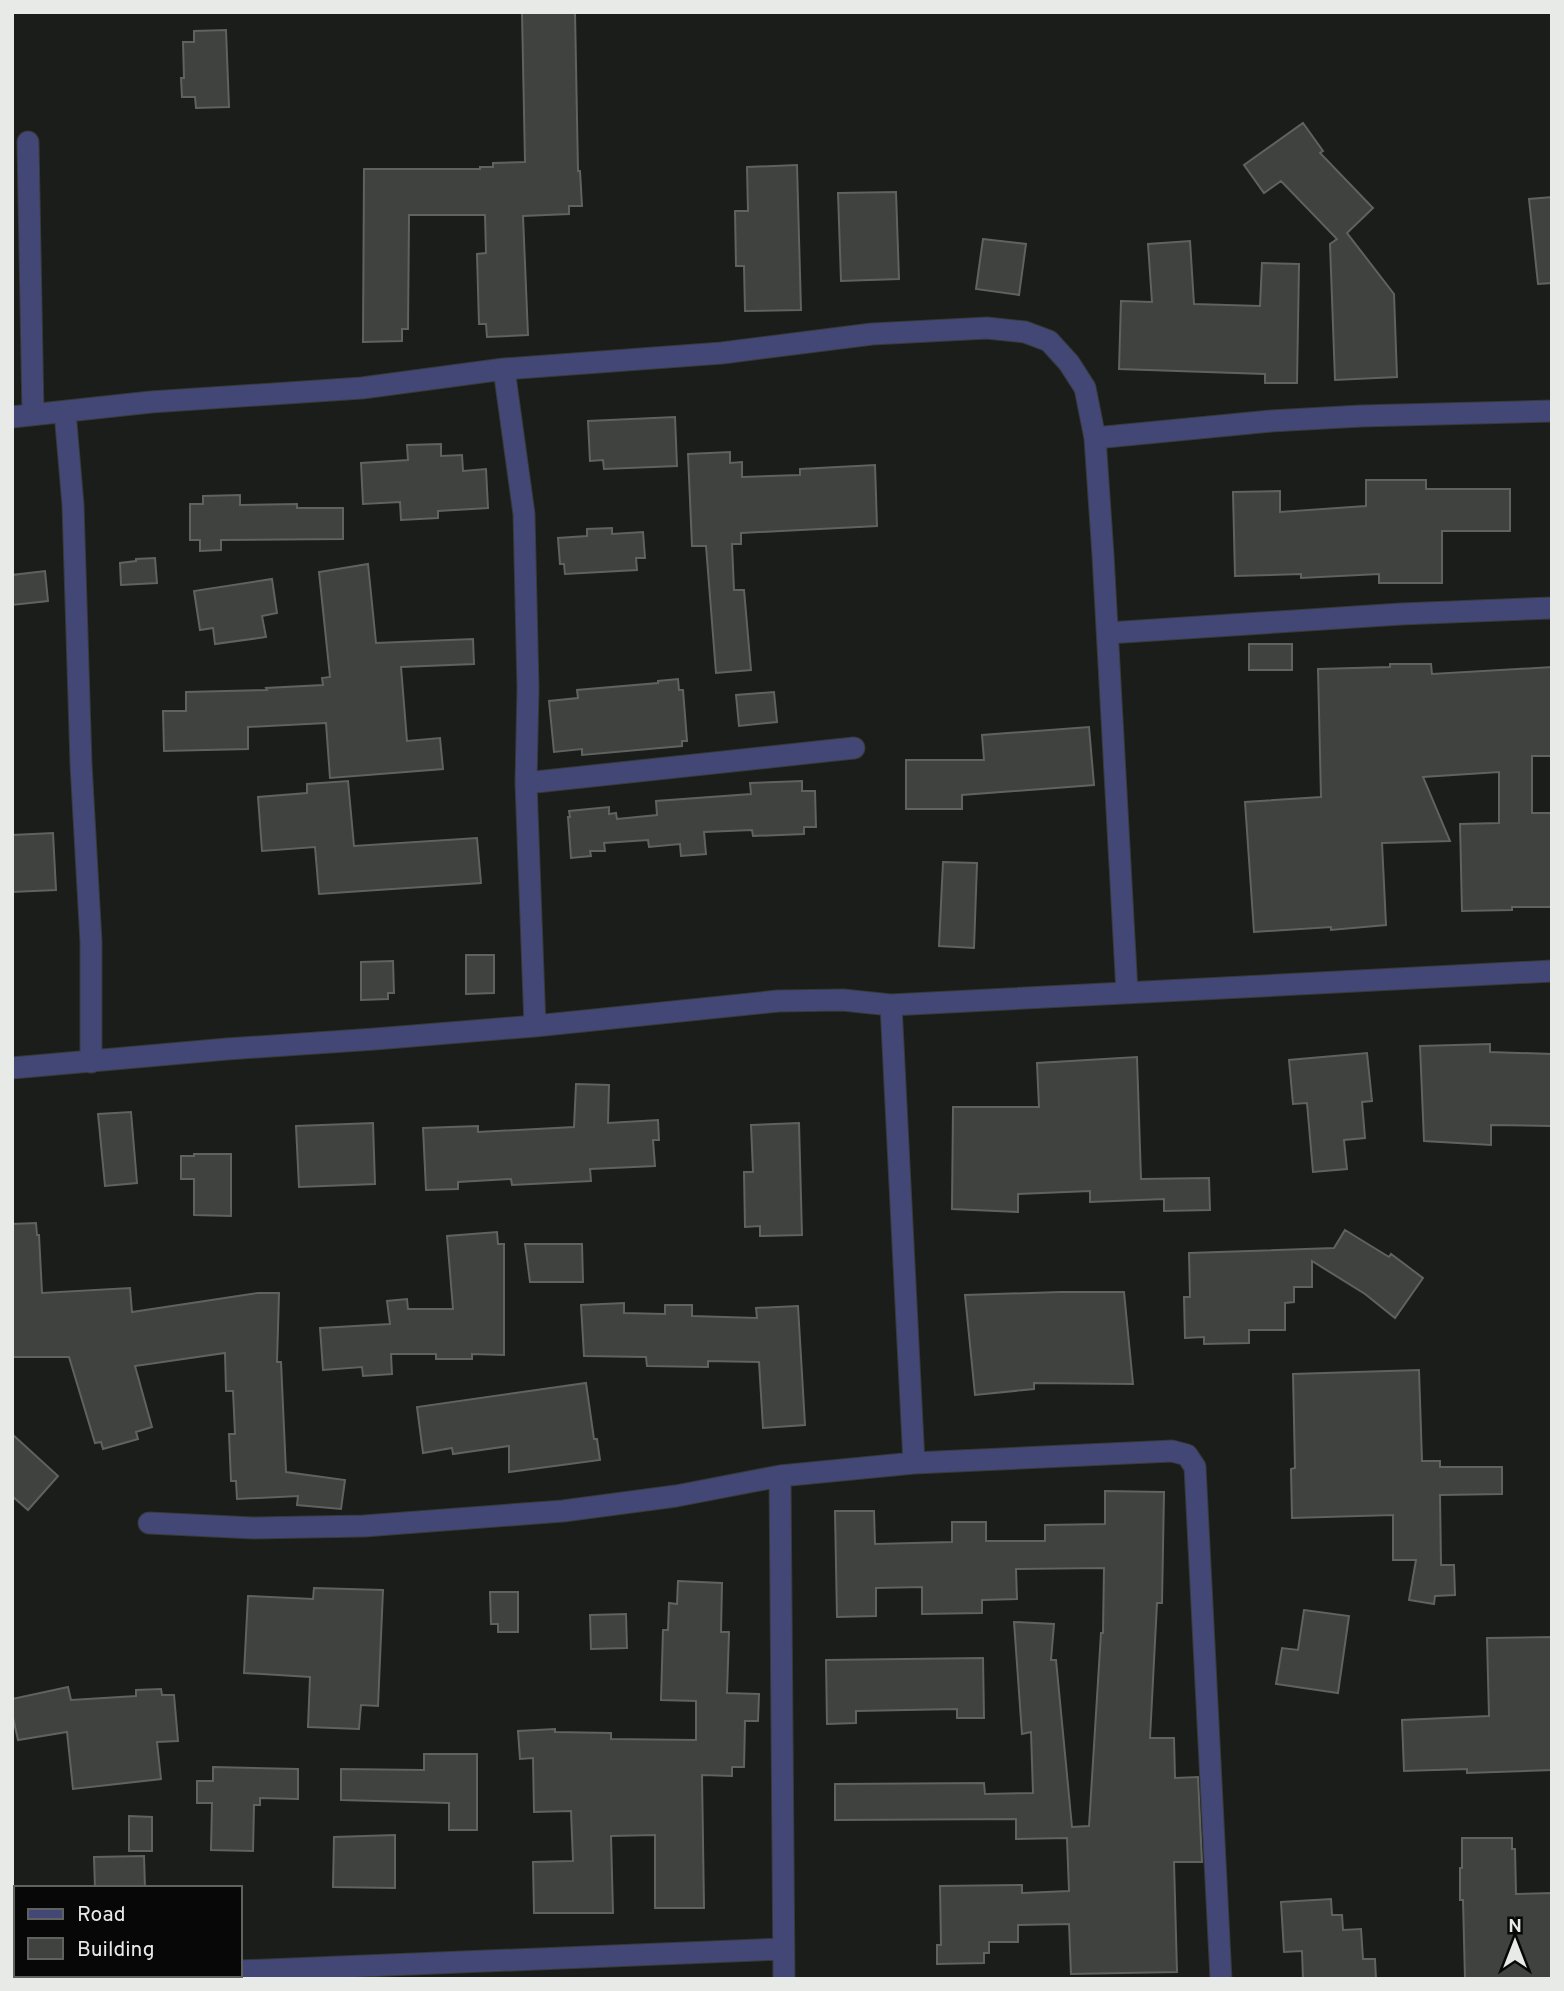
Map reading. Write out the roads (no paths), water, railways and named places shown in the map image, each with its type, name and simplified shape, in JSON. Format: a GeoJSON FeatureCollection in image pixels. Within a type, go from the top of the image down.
{"type":"FeatureCollection","features":[{"type":"Feature","properties":{"kind":"street"},"geometry":{"type":"LineString","coordinates":[[28,142],[23,416],[164,401],[362,388],[504,369],[722,353],[872,334],[987,328],[1024,332],[1049,341],[1069,363],[1085,388],[1095,438],[1127,992]]}},
{"type":"Feature","properties":{"kind":"street"},"geometry":{"type":"LineString","coordinates":[[504,369],[524,514],[528,688],[526,783],[535,1026]]}},
{"type":"Feature","properties":{"kind":"street"},"geometry":{"type":"LineString","coordinates":[[1095,438],[1271,421],[1552,411]]}},
{"type":"Feature","properties":{"kind":"street"},"geometry":{"type":"LineString","coordinates":[[65,412],[73,505],[80,751],[91,942],[91,1062]]}},
{"type":"Feature","properties":{"kind":"street"},"geometry":{"type":"LineString","coordinates":[[1108,633],[1401,614],[1552,608]]}},
{"type":"Feature","properties":{"kind":"street"},"geometry":{"type":"LineString","coordinates":[[526,783],[854,748]]}},
{"type":"Feature","properties":{"kind":"street"},"geometry":{"type":"LineString","coordinates":[[12,1068],[227,1049],[375,1040],[778,1001],[843,1000],[891,1005],[1552,971]]}},
{"type":"Feature","properties":{"kind":"street"},"geometry":{"type":"LineString","coordinates":[[891,1005],[914,1463]]}},
{"type":"Feature","properties":{"kind":"street"},"geometry":{"type":"LineString","coordinates":[[149,1523],[253,1528],[364,1526],[563,1511],[676,1496],[780,1476],[914,1463],[1172,1451],[1187,1455],[1195,1467],[1221,1979]]}},
{"type":"Feature","properties":{"kind":"street"},"geometry":{"type":"LineString","coordinates":[[780,1476],[783,1979]]}},
{"type":"Feature","properties":{"kind":"street"},"geometry":{"type":"LineString","coordinates":[[242,1972],[355,1973],[783,1949]]}},
{"type":"Feature","properties":{"kind":"street"},"geometry":{"type":"LineString","coordinates":[[85,1979],[122,1977]]}}]}
